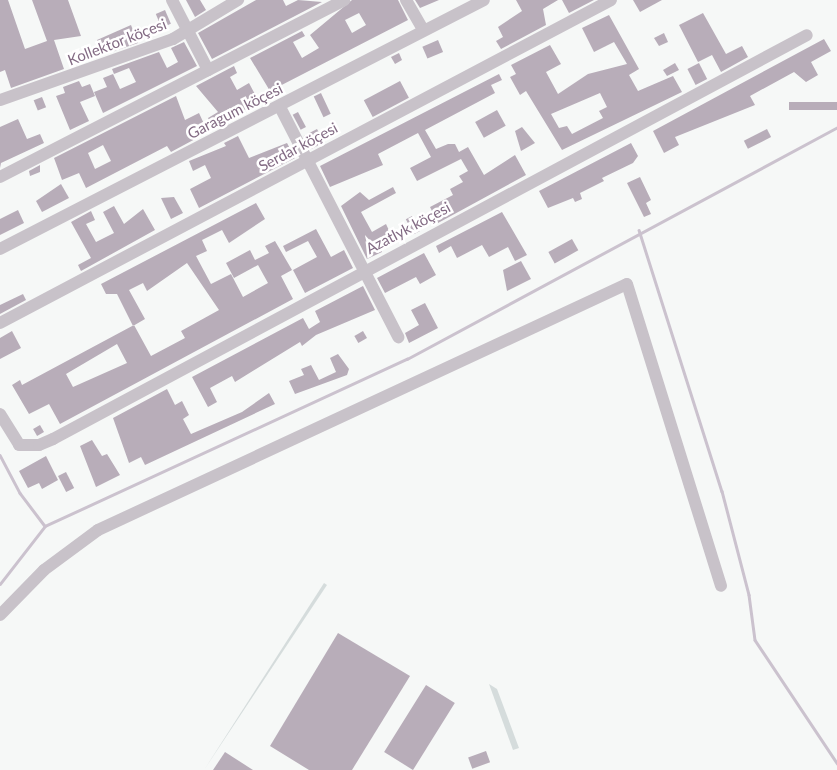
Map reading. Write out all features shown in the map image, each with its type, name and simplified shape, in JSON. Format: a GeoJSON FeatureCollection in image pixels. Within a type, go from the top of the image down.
{"type":"FeatureCollection","features":[{"type":"Feature","properties":{"kind":"street"},"geometry":{"type":"LineString","coordinates":[[172,0],[208,70]]}},
{"type":"Feature","properties":{"kind":"street","name":"Kollektor köçesi"},"geometry":{"type":"LineString","coordinates":[[0,100],[76,76],[187,30],[238,0]]}},
{"type":"Feature","properties":{"kind":"street"},"geometry":{"type":"LineString","coordinates":[[0,177],[344,0]]}},
{"type":"Feature","properties":{"kind":"street"},"geometry":{"type":"LineString","coordinates":[[406,0],[423,30]]}},
{"type":"Feature","properties":{"kind":"street","name":"Garagum köçesi"},"geometry":{"type":"LineString","coordinates":[[0,249],[280,107],[423,30],[484,0]]}},
{"type":"Feature","properties":{"kind":"street","name":"Serdar köçesi"},"geometry":{"type":"LineString","coordinates":[[0,324],[612,0]]}},
{"type":"Feature","properties":{"kind":"street","name":"Azatlyk köçesi"},"geometry":{"type":"LineString","coordinates":[[0,414],[12,440],[24,447],[53,439],[363,270],[807,35]]}},
{"type":"Feature","properties":{"kind":"street"},"geometry":{"type":"LineString","coordinates":[[280,107],[398,337]]}},
{"type":"Feature","properties":{"kind":"street"},"geometry":{"type":"LineString","coordinates":[[0,615],[56,560],[98,530],[627,284],[721,586]]}},
{"type":"Feature","properties":{"kind":"shaded area"},"geometry":{"type":"Polygon","coordinates":[[[324,583],[327,585],[204,770],[324,583]]]}},
{"type":"Feature","properties":{"kind":"shaded area"},"geometry":{"type":"Polygon","coordinates":[[[489,684],[497,689],[519,748],[513,750],[489,684]]]}},
{"type":"Feature","properties":{"kind":"building"},"geometry":{"type":"Polygon","coordinates":[[[0,0],[8,0],[25,49],[47,41],[32,0],[68,0],[81,36],[54,40],[64,69],[11,88],[5,70],[0,72],[0,0]]]}},
{"type":"Feature","properties":{"kind":"building"},"geometry":{"type":"Polygon","coordinates":[[[186,0],[200,0],[206,10],[195,17],[186,0]]]}},
{"type":"Feature","properties":{"kind":"building"},"geometry":{"type":"Polygon","coordinates":[[[256,0],[283,0],[286,6],[298,0],[322,2],[212,59],[198,33],[256,0]]]}},
{"type":"Feature","properties":{"kind":"building"},"geometry":{"type":"Polygon","coordinates":[[[352,0],[398,0],[408,20],[270,91],[250,58],[302,31],[305,36],[293,42],[302,58],[319,48],[310,35],[352,0]],[[359,13],[345,20],[352,33],[366,25],[359,13]]]}},
{"type":"Feature","properties":{"kind":"building"},"geometry":{"type":"Polygon","coordinates":[[[415,0],[439,0],[420,8],[415,0]]]}},
{"type":"Feature","properties":{"kind":"building"},"geometry":{"type":"Polygon","coordinates":[[[516,0],[558,0],[543,9],[546,25],[501,49],[496,41],[503,37],[498,27],[522,11],[516,0]]]}},
{"type":"Feature","properties":{"kind":"building"},"geometry":{"type":"Polygon","coordinates":[[[562,0],[594,0],[569,13],[562,0]]]}},
{"type":"Feature","properties":{"kind":"building"},"geometry":{"type":"Polygon","coordinates":[[[633,0],[662,0],[640,12],[633,0]]]}},
{"type":"Feature","properties":{"kind":"building"},"geometry":{"type":"Polygon","coordinates":[[[165,10],[171,24],[162,28],[156,14],[165,10]]]}},
{"type":"Feature","properties":{"kind":"building"},"geometry":{"type":"Polygon","coordinates":[[[703,13],[726,54],[742,46],[748,57],[721,72],[712,55],[698,62],[679,25],[703,13]]]}},
{"type":"Feature","properties":{"kind":"building"},"geometry":{"type":"Polygon","coordinates":[[[609,15],[639,69],[629,75],[638,91],[673,76],[682,92],[562,150],[526,91],[520,95],[510,77],[516,74],[511,65],[550,45],[561,64],[546,72],[558,94],[588,74],[627,64],[614,42],[594,52],[582,28],[609,15]],[[600,93],[551,114],[559,128],[567,126],[572,134],[603,118],[599,111],[607,107],[600,93]]]}},
{"type":"Feature","properties":{"kind":"building"},"geometry":{"type":"Polygon","coordinates":[[[131,25],[138,43],[103,55],[97,40],[131,25]]]}},
{"type":"Feature","properties":{"kind":"building"},"geometry":{"type":"Polygon","coordinates":[[[664,33],[668,42],[659,46],[654,38],[664,33]]]}},
{"type":"Feature","properties":{"kind":"building"},"geometry":{"type":"Polygon","coordinates":[[[824,39],[831,51],[811,62],[818,75],[806,82],[794,72],[750,96],[755,105],[675,137],[679,145],[664,153],[653,131],[824,39]]]}},
{"type":"Feature","properties":{"kind":"building"},"geometry":{"type":"Polygon","coordinates":[[[438,40],[443,52],[427,59],[422,47],[438,40]]]}},
{"type":"Feature","properties":{"kind":"building"},"geometry":{"type":"Polygon","coordinates":[[[184,42],[197,66],[103,113],[94,92],[107,87],[103,78],[113,74],[120,89],[136,82],[129,68],[114,74],[112,69],[159,52],[167,68],[178,62],[171,48],[184,42]]]}},
{"type":"Feature","properties":{"kind":"building"},"geometry":{"type":"Polygon","coordinates":[[[399,53],[402,60],[395,64],[391,57],[399,53]]]}},
{"type":"Feature","properties":{"kind":"building"},"geometry":{"type":"Polygon","coordinates":[[[675,63],[679,70],[667,76],[663,70],[675,63]]]}},
{"type":"Feature","properties":{"kind":"building"},"geometry":{"type":"Polygon","coordinates":[[[699,63],[707,79],[696,85],[687,69],[699,63]]]}},
{"type":"Feature","properties":{"kind":"building"},"geometry":{"type":"Polygon","coordinates":[[[234,66],[237,73],[230,77],[237,90],[249,83],[257,98],[251,101],[254,106],[211,124],[208,118],[218,112],[196,86],[234,66]]]}},
{"type":"Feature","properties":{"kind":"building"},"geometry":{"type":"Polygon","coordinates":[[[499,74],[502,80],[491,85],[495,93],[425,130],[436,149],[448,144],[455,144],[459,152],[468,147],[484,175],[515,155],[526,175],[438,223],[430,207],[453,195],[450,189],[463,182],[459,176],[468,171],[461,159],[417,181],[410,168],[431,157],[418,133],[378,154],[383,165],[330,187],[320,166],[499,74]]]}},
{"type":"Feature","properties":{"kind":"building"},"geometry":{"type":"Polygon","coordinates":[[[79,81],[82,87],[90,84],[95,96],[80,102],[89,121],[70,130],[56,96],[65,93],[63,87],[79,81]]]}},
{"type":"Feature","properties":{"kind":"building"},"geometry":{"type":"Polygon","coordinates":[[[400,81],[409,98],[373,117],[364,100],[400,81]]]}},
{"type":"Feature","properties":{"kind":"building"},"geometry":{"type":"Polygon","coordinates":[[[321,93],[331,114],[323,117],[314,96],[321,93]]]}},
{"type":"Feature","properties":{"kind":"building"},"geometry":{"type":"Polygon","coordinates":[[[176,96],[185,120],[199,113],[205,126],[194,131],[197,138],[171,152],[167,146],[86,188],[79,173],[62,180],[54,158],[176,96]],[[103,145],[88,153],[95,169],[111,161],[103,145]]]}},
{"type":"Feature","properties":{"kind":"building"},"geometry":{"type":"Polygon","coordinates":[[[42,97],[46,107],[38,111],[34,100],[42,97]]]}},
{"type":"Feature","properties":{"kind":"building"},"geometry":{"type":"Polygon","coordinates":[[[789,102],[837,102],[837,110],[789,110],[789,102]]]}},
{"type":"Feature","properties":{"kind":"building"},"geometry":{"type":"Polygon","coordinates":[[[497,110],[506,126],[484,138],[475,122],[497,110]]]}},
{"type":"Feature","properties":{"kind":"building"},"geometry":{"type":"Polygon","coordinates":[[[298,112],[306,127],[301,130],[293,115],[298,112]]]}},
{"type":"Feature","properties":{"kind":"building"},"geometry":{"type":"Polygon","coordinates":[[[18,119],[27,139],[40,134],[44,143],[1,163],[0,168],[0,127],[18,119]]]}},
{"type":"Feature","properties":{"kind":"building"},"geometry":{"type":"Polygon","coordinates":[[[522,127],[535,143],[521,151],[515,131],[522,127]]]}},
{"type":"Feature","properties":{"kind":"building"},"geometry":{"type":"Polygon","coordinates":[[[317,129],[324,142],[311,149],[304,136],[317,129]]]}},
{"type":"Feature","properties":{"kind":"building"},"geometry":{"type":"Polygon","coordinates":[[[767,129],[771,137],[748,149],[744,141],[767,129]]]}},
{"type":"Feature","properties":{"kind":"building"},"geometry":{"type":"Polygon","coordinates":[[[238,136],[249,158],[287,143],[295,158],[199,208],[190,189],[211,178],[205,165],[193,171],[189,161],[226,146],[224,143],[238,136]]]}},
{"type":"Feature","properties":{"kind":"building"},"geometry":{"type":"Polygon","coordinates":[[[631,143],[638,156],[633,163],[602,178],[604,181],[580,193],[582,199],[575,202],[573,198],[548,208],[539,191],[631,143]]]}},
{"type":"Feature","properties":{"kind":"building"},"geometry":{"type":"Polygon","coordinates":[[[40,165],[40,172],[30,176],[29,171],[40,165]]]}},
{"type":"Feature","properties":{"kind":"building"},"geometry":{"type":"Polygon","coordinates":[[[640,177],[651,200],[646,203],[651,214],[644,217],[627,183],[640,177]]]}},
{"type":"Feature","properties":{"kind":"building"},"geometry":{"type":"Polygon","coordinates":[[[61,184],[69,198],[42,212],[36,201],[61,184]]]}},
{"type":"Feature","properties":{"kind":"building"},"geometry":{"type":"Polygon","coordinates":[[[393,187],[396,193],[361,212],[372,232],[386,224],[392,237],[378,244],[382,252],[367,259],[341,206],[360,192],[369,200],[393,187]]]}},
{"type":"Feature","properties":{"kind":"building"},"geometry":{"type":"Polygon","coordinates":[[[174,197],[183,213],[171,219],[161,198],[174,197]]]}},
{"type":"Feature","properties":{"kind":"building"},"geometry":{"type":"Polygon","coordinates":[[[256,203],[265,219],[229,243],[222,230],[202,240],[207,251],[196,256],[211,284],[231,274],[243,297],[268,283],[258,265],[234,278],[226,263],[250,250],[255,260],[269,253],[265,246],[275,241],[292,270],[281,276],[293,299],[60,424],[49,404],[29,414],[12,385],[20,380],[22,385],[133,326],[117,294],[106,294],[101,284],[256,203]],[[187,263],[147,291],[143,283],[129,290],[145,319],[134,325],[151,356],[185,338],[181,331],[219,310],[187,263]],[[117,344],[66,374],[73,387],[127,363],[117,344]]]}},
{"type":"Feature","properties":{"kind":"building"},"geometry":{"type":"Polygon","coordinates":[[[114,206],[124,224],[143,209],[155,230],[81,271],[78,265],[91,258],[71,222],[91,211],[95,220],[86,224],[96,242],[114,233],[103,212],[114,206]]]}},
{"type":"Feature","properties":{"kind":"building"},"geometry":{"type":"Polygon","coordinates":[[[18,210],[24,223],[0,235],[0,219],[18,210]]]}},
{"type":"Feature","properties":{"kind":"building"},"geometry":{"type":"Polygon","coordinates":[[[502,212],[527,255],[515,261],[508,247],[489,257],[482,245],[457,258],[451,246],[439,253],[436,246],[502,212]]]}},
{"type":"Feature","properties":{"kind":"building"},"geometry":{"type":"Polygon","coordinates":[[[412,216],[420,231],[414,234],[406,219],[412,216]]]}},
{"type":"Feature","properties":{"kind":"building"},"geometry":{"type":"Polygon","coordinates":[[[316,229],[331,257],[344,250],[353,268],[305,293],[293,270],[317,257],[308,241],[286,252],[283,246],[316,229]]]}},
{"type":"Feature","properties":{"kind":"building"},"geometry":{"type":"Polygon","coordinates":[[[572,239],[578,250],[555,263],[548,252],[572,239]]]}},
{"type":"Feature","properties":{"kind":"building"},"geometry":{"type":"Polygon","coordinates":[[[424,253],[436,275],[420,284],[416,277],[385,293],[377,278],[424,253]]]}},
{"type":"Feature","properties":{"kind":"building"},"geometry":{"type":"Polygon","coordinates":[[[521,261],[531,279],[507,291],[503,270],[521,261]]]}},
{"type":"Feature","properties":{"kind":"building"},"geometry":{"type":"Polygon","coordinates":[[[363,286],[375,310],[316,335],[302,346],[300,342],[235,382],[232,376],[210,388],[217,402],[208,407],[192,377],[303,318],[309,329],[320,322],[315,311],[363,286]]]}},
{"type":"Feature","properties":{"kind":"building"},"geometry":{"type":"Polygon","coordinates":[[[23,294],[26,300],[0,314],[0,305],[23,294]]]}},
{"type":"Feature","properties":{"kind":"building"},"geometry":{"type":"Polygon","coordinates":[[[425,303],[438,328],[409,343],[405,333],[419,325],[411,310],[425,303]]]}},
{"type":"Feature","properties":{"kind":"building"},"geometry":{"type":"Polygon","coordinates":[[[12,331],[21,348],[0,359],[0,338],[12,331]]]}},
{"type":"Feature","properties":{"kind":"building"},"geometry":{"type":"Polygon","coordinates":[[[363,331],[367,338],[358,343],[354,336],[363,331]]]}},
{"type":"Feature","properties":{"kind":"building"},"geometry":{"type":"Polygon","coordinates":[[[338,354],[349,369],[347,375],[295,394],[289,381],[304,375],[301,369],[311,365],[319,380],[336,372],[330,358],[338,354]]]}},
{"type":"Feature","properties":{"kind":"building"},"geometry":{"type":"Polygon","coordinates":[[[167,389],[175,405],[182,401],[189,415],[183,419],[191,434],[242,412],[269,393],[275,404],[145,465],[141,457],[129,463],[113,418],[167,389]]]}},
{"type":"Feature","properties":{"kind":"building"},"geometry":{"type":"Polygon","coordinates":[[[40,425],[44,432],[37,436],[33,429],[40,425]]]}},
{"type":"Feature","properties":{"kind":"building"},"geometry":{"type":"Polygon","coordinates":[[[92,440],[102,456],[107,454],[120,475],[96,487],[80,446],[92,440]]]}},
{"type":"Feature","properties":{"kind":"building"},"geometry":{"type":"Polygon","coordinates":[[[46,456],[58,480],[42,489],[39,483],[28,488],[19,471],[46,456]]]}},
{"type":"Feature","properties":{"kind":"building"},"geometry":{"type":"Polygon","coordinates":[[[66,472],[74,488],[66,492],[58,476],[66,472]]]}},
{"type":"Feature","properties":{"kind":"building"},"geometry":{"type":"Polygon","coordinates":[[[338,633],[410,676],[352,770],[309,770],[270,746],[338,633]]]}},
{"type":"Feature","properties":{"kind":"building"},"geometry":{"type":"Polygon","coordinates":[[[426,685],[455,703],[413,770],[384,752],[426,685]]]}},
{"type":"Feature","properties":{"kind":"building"},"geometry":{"type":"Polygon","coordinates":[[[486,751],[490,762],[472,769],[468,757],[486,751]]]}},
{"type":"Feature","properties":{"kind":"building"},"geometry":{"type":"Polygon","coordinates":[[[225,752],[253,770],[213,770],[225,752]]]}},
{"type":"Feature","properties":{"kind":"waterway"},"geometry":{"type":"LineString","coordinates":[[0,455],[20,493],[45,526],[407,359],[837,127]]}},
{"type":"Feature","properties":{"kind":"waterway"},"geometry":{"type":"LineString","coordinates":[[639,230],[722,491],[749,595],[755,640],[837,763]]}},
{"type":"Feature","properties":{"kind":"waterway"},"geometry":{"type":"LineString","coordinates":[[0,584],[45,526]]}}]}
